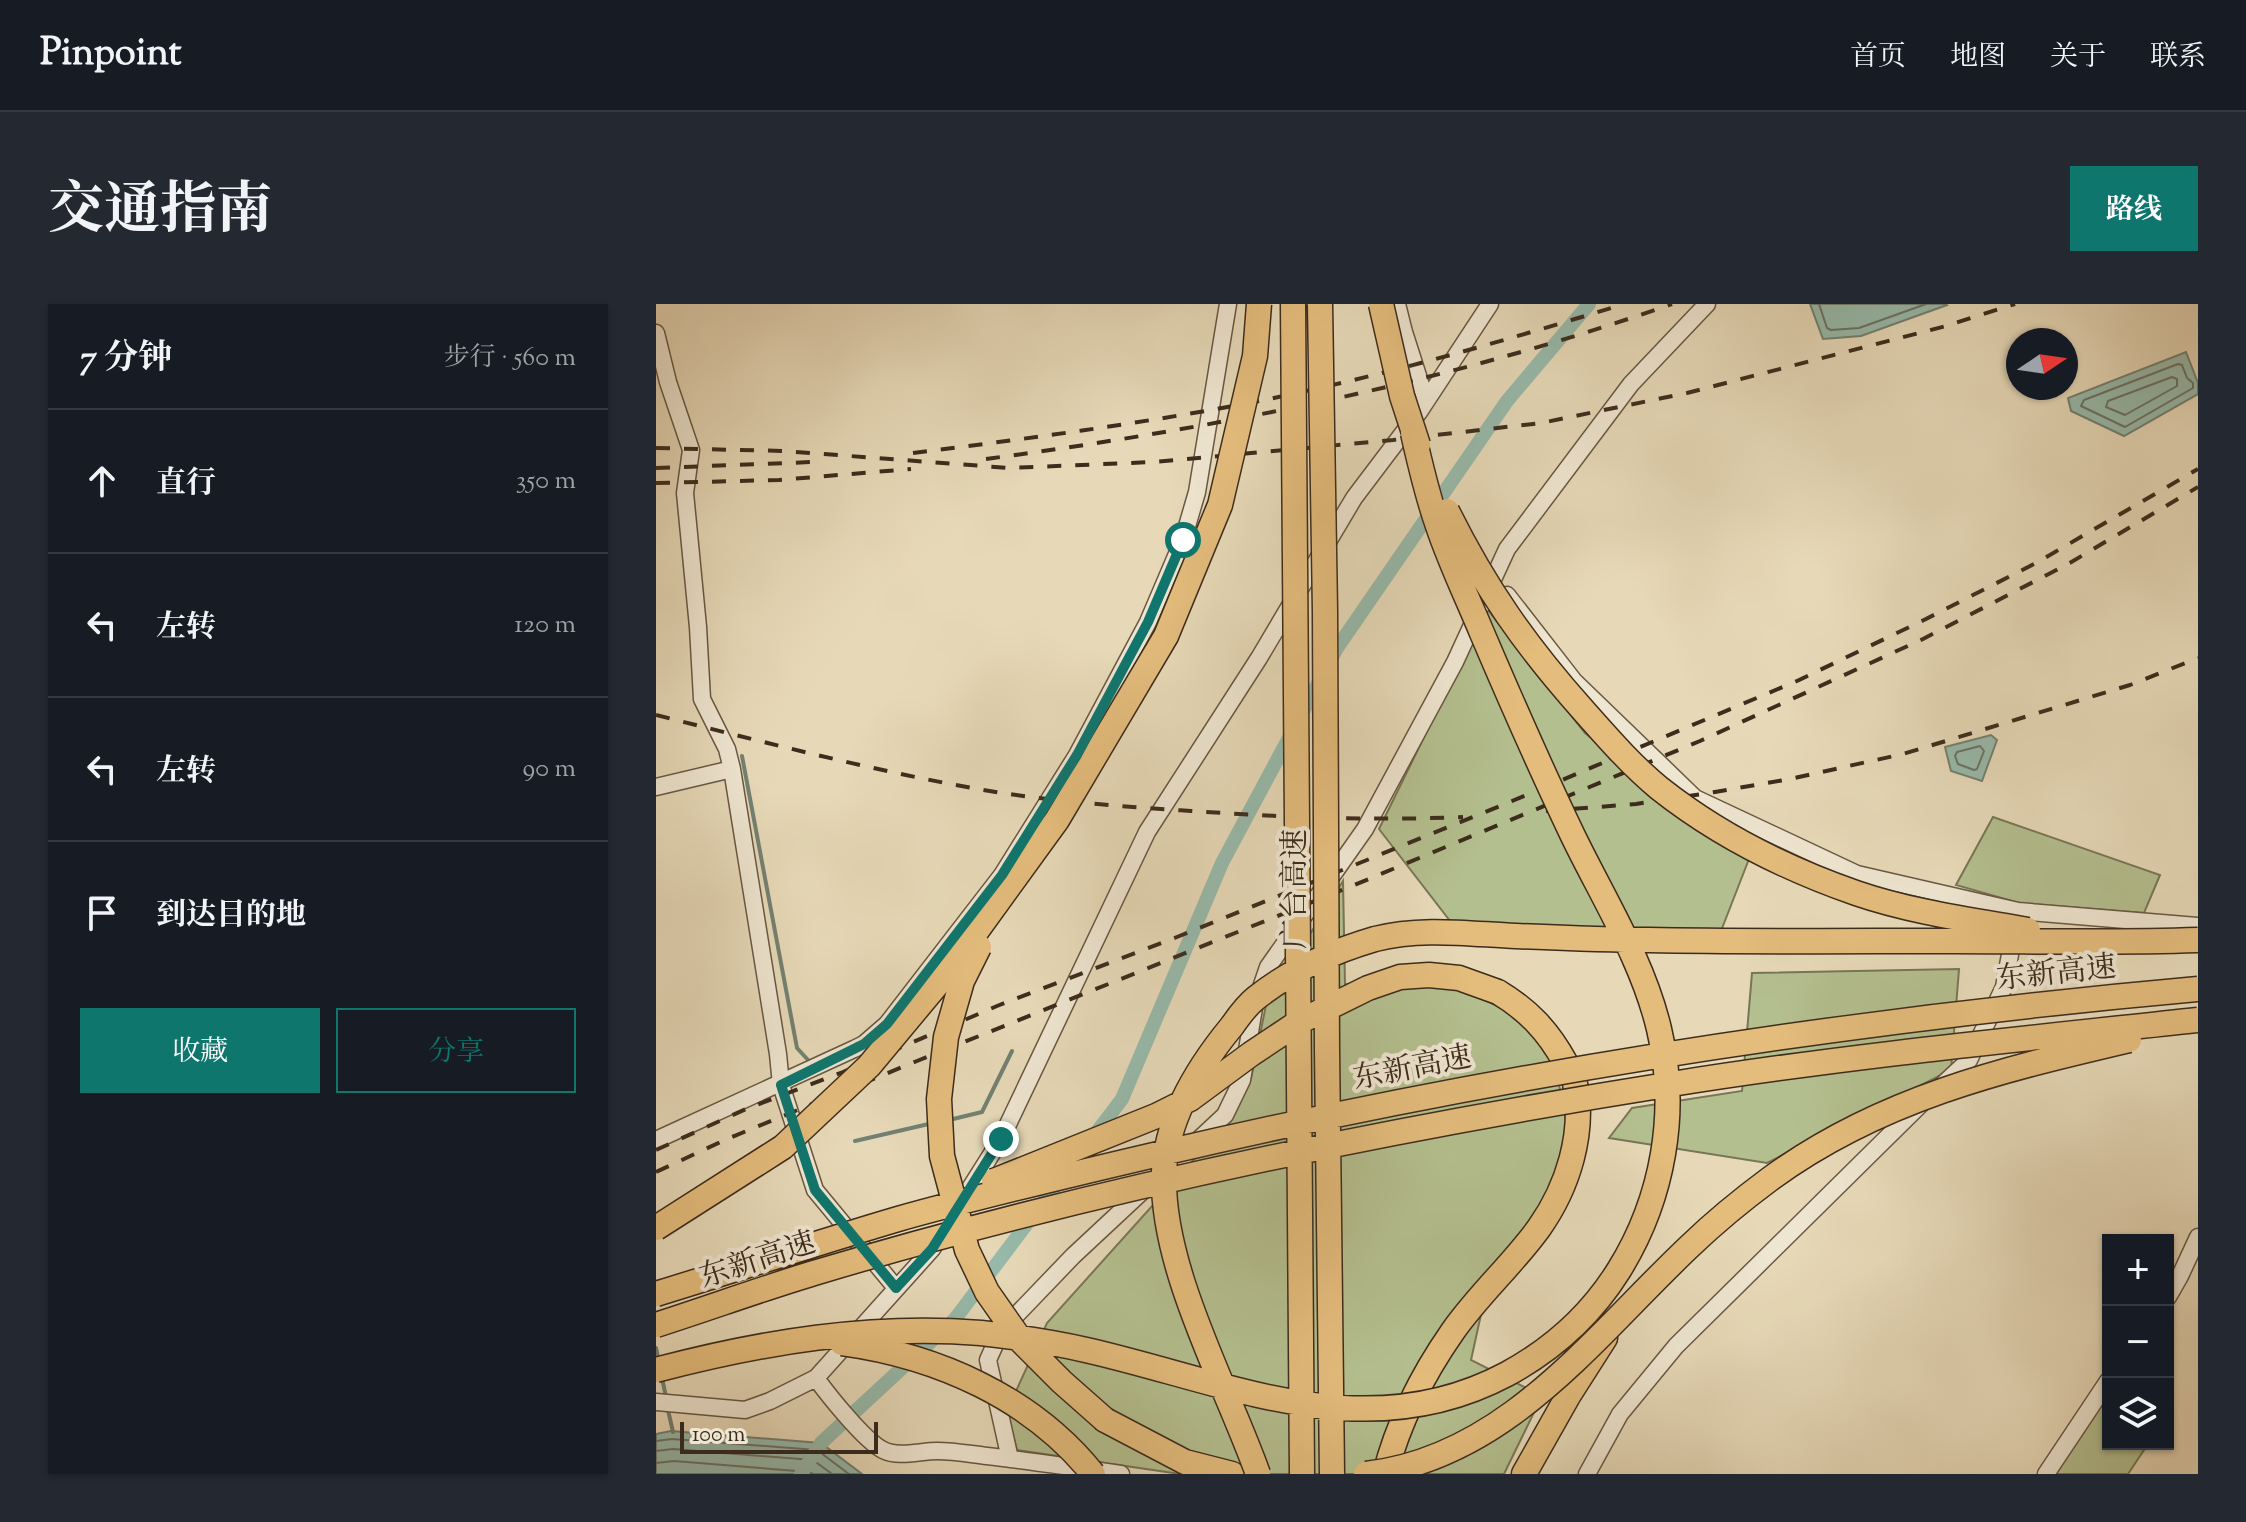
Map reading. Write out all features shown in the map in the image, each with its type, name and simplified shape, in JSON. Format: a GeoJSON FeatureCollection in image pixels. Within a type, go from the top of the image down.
{"type":"FeatureCollection","features":[{"type":"Feature","properties":{"kind":"highway"},"geometry":{"type":"LineString","coordinates":[[656,1228],[783,1147],[869,1066],[944,976],[1057,820],[1166,636],[1220,505],[1255,356],[1259,304]]}},
{"type":"Feature","properties":{"kind":"highway","name":"广台高速"},"geometry":{"type":"LineString","coordinates":[[1293,304],[1302,1474]]}},
{"type":"Feature","properties":{"kind":"highway","name":"广台高速"},"geometry":{"type":"LineString","coordinates":[[1320,304],[1332,1474]]}},
{"type":"Feature","properties":{"kind":"highway"},"geometry":{"type":"LineString","coordinates":[[656,1370],[841,1334],[900,1330],[1008,1336],[1084,1349],[1274,1400],[1333,1409],[1384,1410],[1462,1394],[1518,1368],[1575,1326],[1610,1285],[1642,1227],[1654,1197],[1662,1161],[1668,1095],[1659,1028],[1638,968],[1544,775],[1451,560],[1426,487],[1381,304]]}},
{"type":"Feature","properties":{"kind":"highway"},"geometry":{"type":"LineString","coordinates":[[1413,433],[1458,534],[1510,621],[1561,686],[1619,749],[1659,787],[1696,815],[1809,875],[1859,894],[1934,912],[2109,943]]}},
{"type":"Feature","properties":{"kind":"highway"},"geometry":{"type":"LineString","coordinates":[[1008,887],[962,981],[946,1037],[939,1099],[942,1156],[967,1250],[987,1292],[1022,1342],[1105,1420],[1185,1462],[1232,1474]]}},
{"type":"Feature","properties":{"kind":"highway"},"geometry":{"type":"LineString","coordinates":[[1258,1474],[1183,1280],[1169,1228],[1164,1175],[1165,1156],[1172,1131],[1201,1067],[1252,1000],[1283,979],[1352,947],[1375,939],[1415,932],[1648,940],[2109,943],[2198,940]]}},
{"type":"Feature","properties":{"kind":"highway"},"geometry":{"type":"LineString","coordinates":[[899,1219],[1156,1116],[1190,1099],[1299,1022],[1368,988],[1400,977],[1429,975],[1459,978],[1498,992],[1519,1005],[1543,1027],[1575,1080],[1578,1128],[1572,1161],[1560,1193],[1541,1225],[1454,1329],[1436,1356],[1401,1426],[1385,1474]]}},
{"type":"Feature","properties":{"kind":"highway","name":"东新高速"},"geometry":{"type":"LineString","coordinates":[[656,1294],[899,1219],[1028,1185],[1259,1131],[1427,1096],[1560,1072],[1863,1026],[2198,989]]}},
{"type":"Feature","properties":{"kind":"highway"},"geometry":{"type":"LineString","coordinates":[[1366,1474],[1445,1453],[1516,1413],[1740,1202],[1805,1156],[1871,1120],[1959,1083],[2198,1022]]}},
{"type":"Feature","properties":{"kind":"highway","name":"东新高速"},"geometry":{"type":"LineString","coordinates":[[656,1325],[815,1273],[993,1224],[1167,1181],[1372,1137],[1769,1069],[1897,1052],[2198,1022]]}},
{"type":"Feature","properties":{"kind":"highway"},"geometry":{"type":"LineString","coordinates":[[1524,1474],[1568,1396],[1623,1314]]}},
{"type":"Feature","properties":{"kind":"highway"},"geometry":{"type":"LineString","coordinates":[[800,1341],[866,1346],[901,1353],[947,1369],[1007,1398],[1057,1437],[1093,1474]]}},
{"type":"Feature","properties":{"kind":"street"},"geometry":{"type":"LineString","coordinates":[[656,1140],[781,1085],[864,1044],[887,1024],[1002,875],[1077,755],[1148,622],[1183,540],[1197,492],[1228,304]]}},
{"type":"Feature","properties":{"kind":"street"},"geometry":{"type":"LineString","coordinates":[[1397,304],[1426,401]]}},
{"type":"Feature","properties":{"kind":"street"},"geometry":{"type":"LineString","coordinates":[[656,1402],[745,1410],[816,1378],[932,1249],[1001,1139],[1147,832],[1259,658],[1354,498],[1426,401],[1490,304]]}},
{"type":"Feature","properties":{"kind":"street"},"geometry":{"type":"LineString","coordinates":[[1010,1459],[988,1360],[1001,1331],[1073,1256],[1225,1115],[1242,1080],[1254,1008],[1268,967],[1365,829],[1455,662],[1507,549],[1622,394],[1707,304]]}},
{"type":"Feature","properties":{"kind":"street"},"geometry":{"type":"LineString","coordinates":[[656,333],[668,382],[691,450],[685,493],[702,699],[727,749],[732,769],[781,1085],[815,1190],[896,1288]]}},
{"type":"Feature","properties":{"kind":"street"},"geometry":{"type":"LineString","coordinates":[[1493,578],[1574,681],[1695,798],[1857,874],[2018,911],[2198,926]]}},
{"type":"Feature","properties":{"kind":"street"},"geometry":{"type":"LineString","coordinates":[[656,787],[732,769]]}},
{"type":"Feature","properties":{"kind":"street"},"geometry":{"type":"LineString","coordinates":[[1587,1474],[1620,1414],[1676,1346],[1890,1133],[1969,1060],[2004,987],[2018,911]]}},
{"type":"Feature","properties":{"kind":"street"},"geometry":{"type":"LineString","coordinates":[[2174,1285],[2198,1237]]}},
{"type":"Feature","properties":{"kind":"street"},"geometry":{"type":"LineString","coordinates":[[816,1378],[830,1398],[866,1436],[880,1449],[895,1454],[937,1451],[1121,1474]]}},
{"type":"Feature","properties":{"kind":"street"},"geometry":{"type":"LineString","coordinates":[[2046,1474],[2102,1390]]}},
{"type":"Feature","properties":{"kind":"green space"},"geometry":{"type":"Polygon","coordinates":[[[1487,609],[1585,733],[1702,828],[1749,859],[1714,949],[1454,926],[1379,829],[1487,609]]]}},
{"type":"Feature","properties":{"kind":"green space"},"geometry":{"type":"Polygon","coordinates":[[[1993,817],[2160,875],[2144,913],[2019,903],[1956,885],[1993,817]]]}},
{"type":"Feature","properties":{"kind":"green space"},"geometry":{"type":"Polygon","coordinates":[[[1343,881],[1345,984],[1412,983],[1458,987],[1524,1019],[1553,1055],[1569,1134],[1545,1205],[1491,1269],[1471,1360],[1542,1396],[1504,1474],[1180,1474],[1017,1450],[1007,1411],[1047,1323],[1233,1116],[1251,1079],[1266,1005],[1343,881]]]}},
{"type":"Feature","properties":{"kind":"green space"},"geometry":{"type":"Polygon","coordinates":[[[1959,969],[1951,1070],[1767,1163],[1609,1138],[1632,1108],[1742,1091],[1752,973],[1959,969]]]}},
{"type":"Feature","properties":{"kind":"green space"},"geometry":{"type":"Polygon","coordinates":[[[2102,1403],[2102,1450],[2144,1450],[2128,1474],[2050,1474],[2102,1403]]]}},
{"type":"Feature","properties":{"kind":"water"},"geometry":{"type":"Polygon","coordinates":[[[1810,304],[1947,305],[1861,336],[1823,339],[1810,304]]]}},
{"type":"Feature","properties":{"kind":"water"},"geometry":{"type":"Polygon","coordinates":[[[2186,352],[2198,383],[2198,394],[2124,436],[2071,411],[2068,400],[2078,400],[2078,394],[2186,352]]]}},
{"type":"Feature","properties":{"kind":"water"},"geometry":{"type":"Polygon","coordinates":[[[1991,735],[1997,740],[1982,781],[1951,771],[1945,747],[1991,735]]]}},
{"type":"Feature","properties":{"kind":"water"},"geometry":{"type":"Polygon","coordinates":[[[671,1431],[821,1443],[862,1474],[656,1474],[656,1434],[671,1431]]]}},
{"type":"Feature","properties":{"kind":"waterway"},"geometry":{"type":"LineString","coordinates":[[1093,1137],[1122,1099],[1222,863],[1337,648],[1507,401],[1589,304]]}},
{"type":"Feature","properties":{"kind":"waterway"},"geometry":{"type":"LineString","coordinates":[[742,756],[797,1048],[809,1061]]}},
{"type":"Feature","properties":{"kind":"waterway"},"geometry":{"type":"LineString","coordinates":[[949,1120],[982,1112],[1012,1051]]}},
{"type":"Feature","properties":{"kind":"waterway"},"geometry":{"type":"LineString","coordinates":[[855,1141],[933,1123]]}},
{"type":"Feature","properties":{"kind":"waterway"},"geometry":{"type":"LineString","coordinates":[[801,1474],[821,1443],[955,1319],[1063,1176]]}},
{"type":"Feature","properties":{"kind":"waterway"},"geometry":{"type":"LineString","coordinates":[[656,1348],[659,1362]]}},
{"type":"Feature","properties":{"kind":"waterway"},"geometry":{"type":"LineString","coordinates":[[662,1378],[666,1397]]}},
{"type":"Feature","properties":{"kind":"waterway"},"geometry":{"type":"LineString","coordinates":[[668,1410],[673,1432]]}},
{"type":"Feature","properties":{"kind":"railway"},"geometry":{"type":"LineString","coordinates":[[913,453],[1207,411],[1297,393],[1438,358],[1624,304]]}},
{"type":"Feature","properties":{"kind":"railway"},"geometry":{"type":"LineString","coordinates":[[986,459],[1160,433],[1333,399],[1504,357],[1672,304]]}},
{"type":"Feature","properties":{"kind":"railway"},"geometry":{"type":"LineString","coordinates":[[656,448],[784,451],[1009,468],[1154,462],[1393,440],[1541,423],[1687,393],[1946,326],[2015,304]]}},
{"type":"Feature","properties":{"kind":"railway"},"geometry":{"type":"LineString","coordinates":[[656,468],[813,462]]}},
{"type":"Feature","properties":{"kind":"railway"},"geometry":{"type":"LineString","coordinates":[[656,483],[779,480],[911,469]]}},
{"type":"Feature","properties":{"kind":"railway"},"geometry":{"type":"LineString","coordinates":[[656,1150],[746,1109],[1505,804],[1797,681],[2036,563],[2198,469]]}},
{"type":"Feature","properties":{"kind":"railway"},"geometry":{"type":"LineString","coordinates":[[656,1172],[727,1139],[1352,886],[1700,741],[1923,639],[2068,564],[2198,487]]}},
{"type":"Feature","properties":{"kind":"railway"},"geometry":{"type":"LineString","coordinates":[[1546,811],[1636,804],[1715,792],[1903,754],[2130,685],[2198,658]]}},
{"type":"Feature","properties":{"kind":"railway"},"geometry":{"type":"LineString","coordinates":[[656,715],[881,770],[1043,798],[1293,817],[1463,817]]}},
{"type":"Feature","properties":{"kind":"route"},"geometry":{"type":"LineString","coordinates":[[1001,1139],[932,1249],[896,1288],[815,1190],[781,1085],[864,1044],[887,1024],[1002,875],[1077,755],[1148,622],[1183,540]]}}]}
